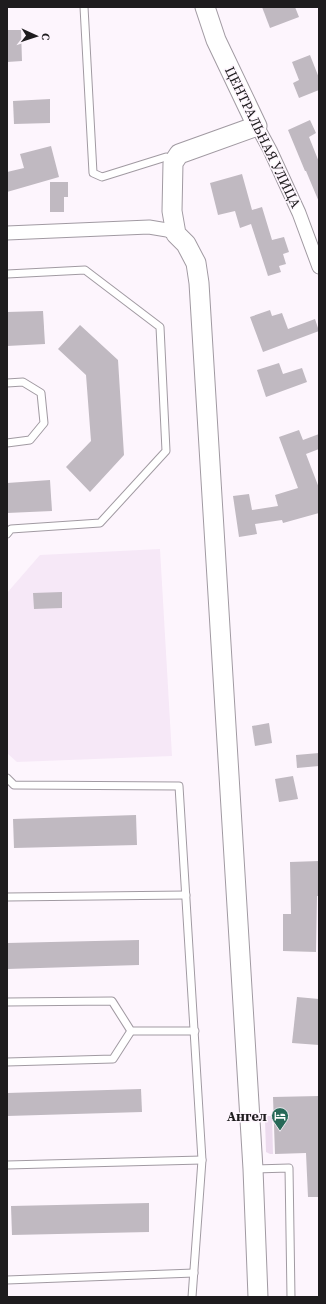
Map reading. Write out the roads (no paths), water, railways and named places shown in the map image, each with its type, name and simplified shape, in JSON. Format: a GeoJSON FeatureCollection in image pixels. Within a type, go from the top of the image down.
{"type":"FeatureCollection","features":[{"type":"Feature","properties":{"kind":"street","name":"ЦЕНТРАЛЬНАЯ УЛИЦА"},"geometry":{"type":"LineString","coordinates":[[205,7],[216,40],[299,213],[319,267]]}},
{"type":"Feature","properties":{"kind":"street"},"geometry":{"type":"LineString","coordinates":[[176,234],[172,206],[173,163],[179,154],[258,126]]}},
{"type":"Feature","properties":{"kind":"street"},"geometry":{"type":"LineString","coordinates":[[7,233],[149,227],[167,230],[176,234],[186,244],[196,263],[253,1169],[258,1297]]}},
{"type":"Feature","properties":{"kind":"lane"},"geometry":{"type":"LineString","coordinates":[[84,7],[93,174],[102,177],[166,157],[173,163]]}},
{"type":"Feature","properties":{"kind":"lane"},"geometry":{"type":"LineString","coordinates":[[7,274],[85,270],[160,327],[166,451],[100,523],[11,529],[7,534]]}},
{"type":"Feature","properties":{"kind":"lane"},"geometry":{"type":"LineString","coordinates":[[7,383],[24,382],[41,393],[44,423],[30,440],[7,443]]}},
{"type":"Feature","properties":{"kind":"lane"},"geometry":{"type":"LineString","coordinates":[[7,778],[14,785],[179,786],[202,1160],[192,1297]]}},
{"type":"Feature","properties":{"kind":"lane"},"geometry":{"type":"LineString","coordinates":[[7,897],[186,896]]}},
{"type":"Feature","properties":{"kind":"lane"},"geometry":{"type":"LineString","coordinates":[[7,1002],[112,1001],[131,1031]]}},
{"type":"Feature","properties":{"kind":"lane"},"geometry":{"type":"LineString","coordinates":[[131,1031],[194,1031]]}},
{"type":"Feature","properties":{"kind":"lane"},"geometry":{"type":"LineString","coordinates":[[7,1062],[114,1059],[131,1031]]}},
{"type":"Feature","properties":{"kind":"lane"},"geometry":{"type":"LineString","coordinates":[[7,1165],[202,1160]]}},
{"type":"Feature","properties":{"kind":"lane"},"geometry":{"type":"LineString","coordinates":[[253,1169],[289,1168],[291,1297]]}},
{"type":"Feature","properties":{"kind":"lane"},"geometry":{"type":"LineString","coordinates":[[7,1280],[194,1273]]}},
{"type":"Feature","properties":{"kind":"place","name":"Ангел"},"geometry":{"type":"Point","coordinates":[280,1131]}}]}
